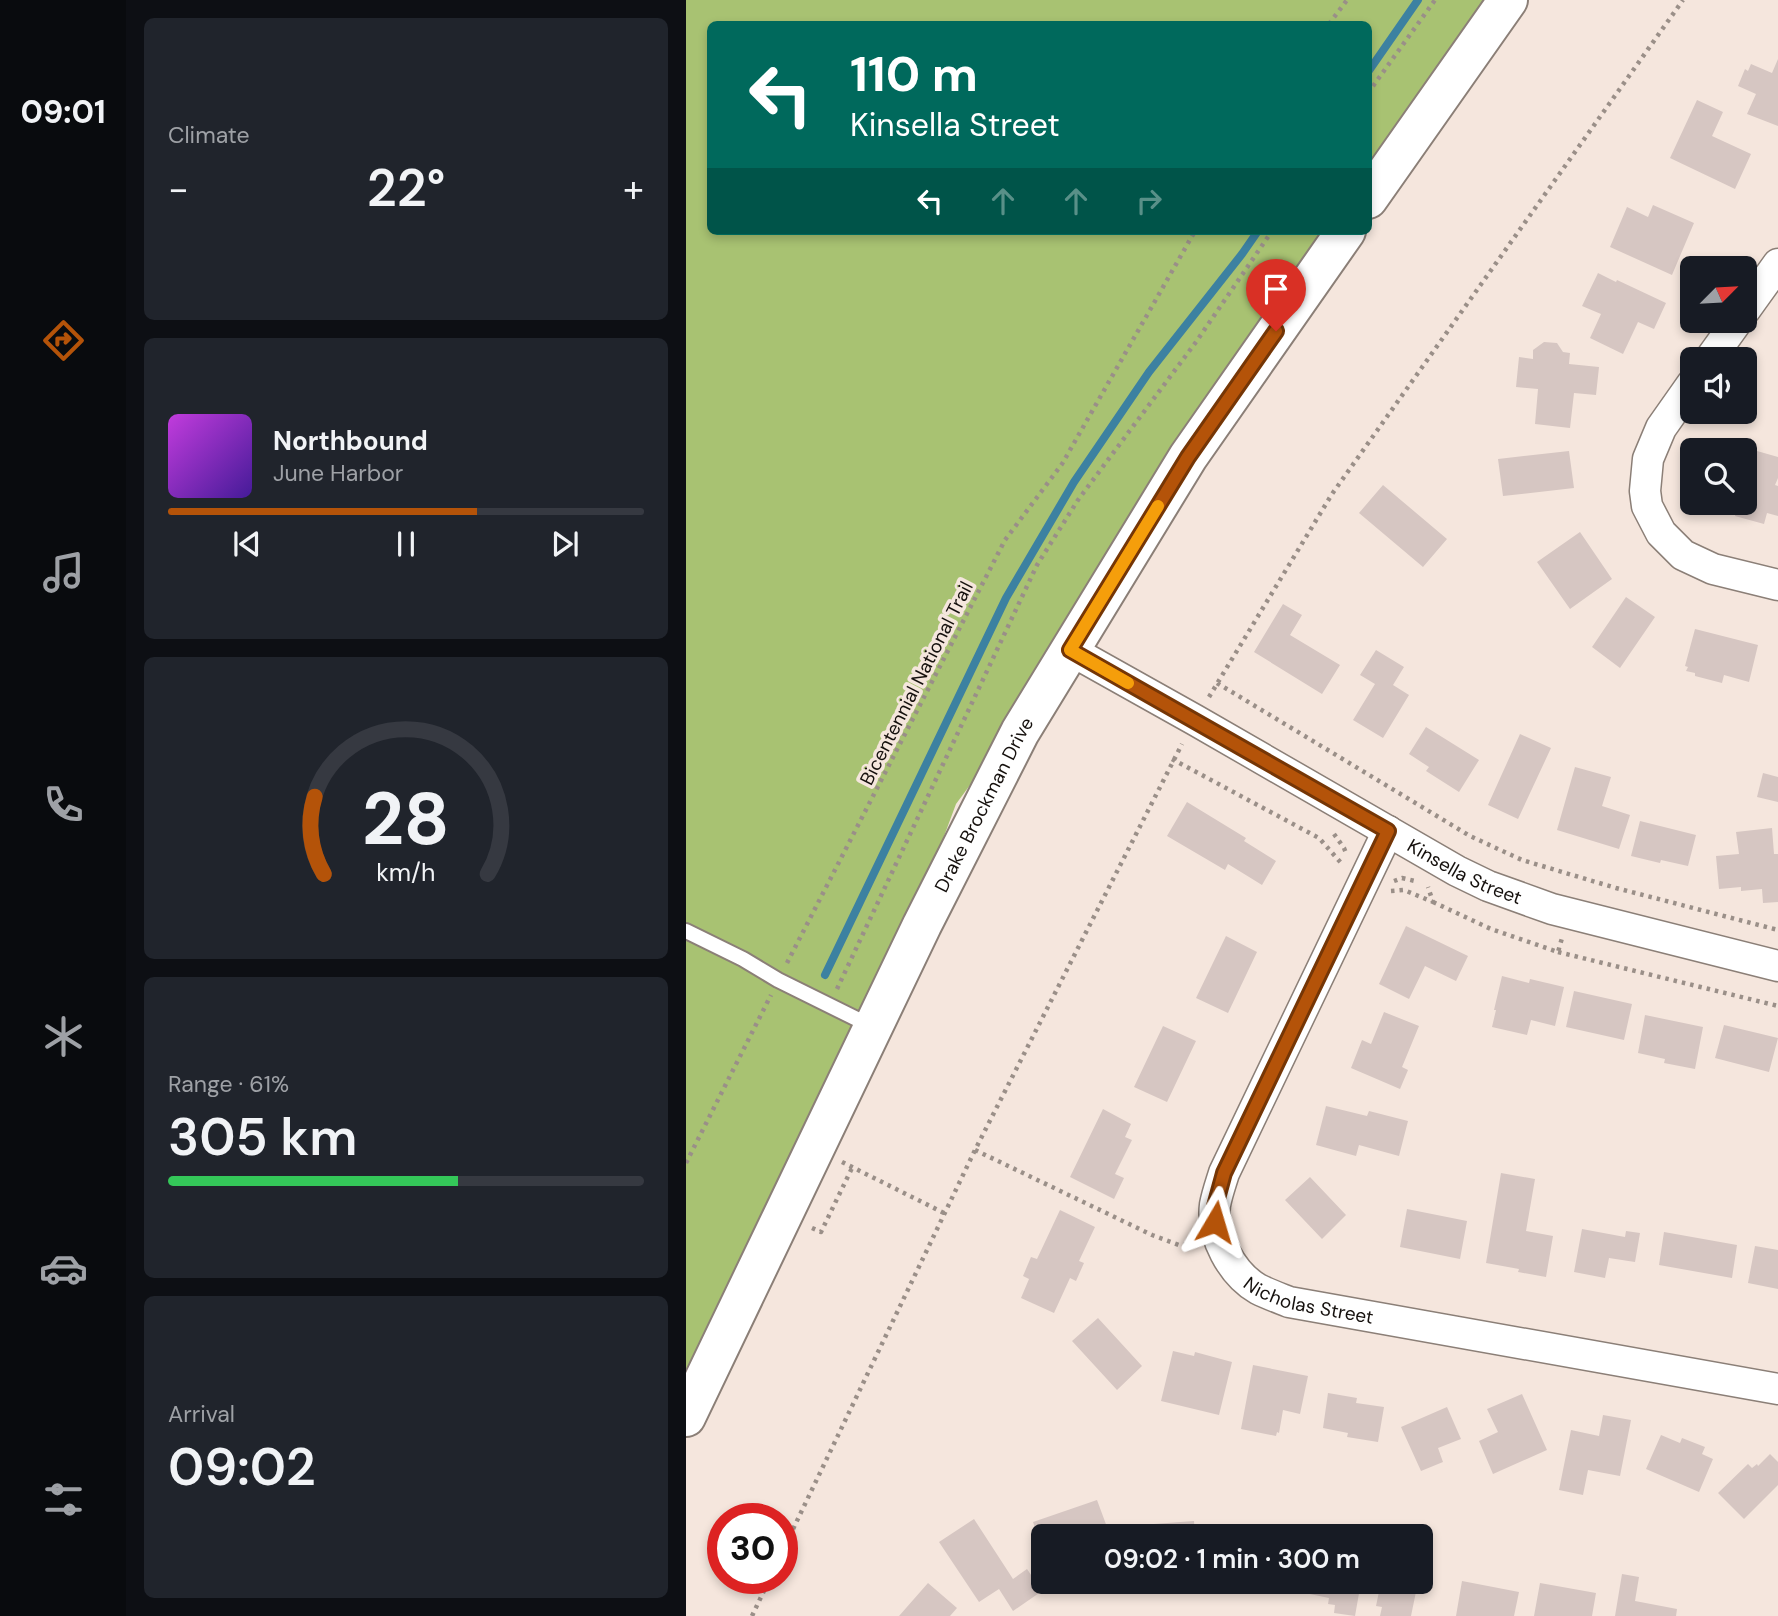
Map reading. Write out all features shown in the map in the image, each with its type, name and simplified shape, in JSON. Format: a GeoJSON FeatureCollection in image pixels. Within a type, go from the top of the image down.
{"type":"FeatureCollection","features":[{"type":"Feature","properties":{"kind":"main road"},"geometry":{"type":"LineString","coordinates":[[1372,193],[1508,0]]}},
{"type":"Feature","properties":{"kind":"main road","name":"Drake Brockman Drive"},"geometry":{"type":"LineString","coordinates":[[686,1417],[922,925],[1020,732],[1188,457],[1343,235]]}},
{"type":"Feature","properties":{"kind":"street"},"geometry":{"type":"LineString","coordinates":[[1757,293],[1778,264]]}},
{"type":"Feature","properties":{"kind":"street"},"geometry":{"type":"LineString","coordinates":[[1680,401],[1661,428],[1648,459],[1645,491],[1647,506],[1661,533],[1683,555],[1713,569],[1778,585]]}},
{"type":"Feature","properties":{"kind":"street","name":"Kinsella Street"},"geometry":{"type":"LineString","coordinates":[[1070,650],[1457,871],[1488,886],[1569,914],[1778,966]]}},
{"type":"Feature","properties":{"kind":"street","name":"Nicholas Street"},"geometry":{"type":"LineString","coordinates":[[1388,831],[1224,1173],[1215,1206],[1215,1222],[1224,1253],[1233,1266],[1257,1289],[1289,1302],[1778,1389]]}},
{"type":"Feature","properties":{"kind":"lane"},"geometry":{"type":"LineString","coordinates":[[686,931],[873,1027]]}},
{"type":"Feature","properties":{"kind":"path"},"geometry":{"type":"LineString","coordinates":[[1331,21],[1347,0]]}},
{"type":"Feature","properties":{"kind":"path"},"geometry":{"type":"LineString","coordinates":[[1372,87],[1435,0]]}},
{"type":"Feature","properties":{"kind":"path"},"geometry":{"type":"LineString","coordinates":[[1683,0],[1332,494],[1217,683],[1470,836],[1522,860],[1616,888],[1778,930]]}},
{"type":"Feature","properties":{"kind":"path","name":"Bicentennial National Trail"},"geometry":{"type":"LineString","coordinates":[[686,1163],[1006,540],[1062,464],[1193,235]]}},
{"type":"Feature","properties":{"kind":"path"},"geometry":{"type":"LineString","coordinates":[[830,1006],[1037,565],[1078,500],[1196,342],[1269,235]]}},
{"type":"Feature","properties":{"kind":"path"},"geometry":{"type":"LineString","coordinates":[[798,1519],[975,1150],[1172,759],[1319,838],[1344,865]]}},
{"type":"Feature","properties":{"kind":"path"},"geometry":{"type":"LineString","coordinates":[[1319,838],[1333,833]]}},
{"type":"Feature","properties":{"kind":"path"},"geometry":{"type":"LineString","coordinates":[[1387,883],[1402,878],[1427,883],[1433,902]]}},
{"type":"Feature","properties":{"kind":"path"},"geometry":{"type":"LineString","coordinates":[[1378,891],[1404,890],[1491,929],[1558,952],[1778,1006]]}},
{"type":"Feature","properties":{"kind":"path"},"geometry":{"type":"LineString","coordinates":[[1558,952],[1569,914]]}},
{"type":"Feature","properties":{"kind":"path"},"geometry":{"type":"LineString","coordinates":[[814,1149],[944,1213]]}},
{"type":"Feature","properties":{"kind":"path"},"geometry":{"type":"LineString","coordinates":[[975,1150],[1152,1235],[1179,1245],[1202,1244],[1219,1236]]}},
{"type":"Feature","properties":{"kind":"path"},"geometry":{"type":"LineString","coordinates":[[812,1228],[821,1232],[852,1168]]}},
{"type":"Feature","properties":{"kind":"path"},"geometry":{"type":"LineString","coordinates":[[752,1616],[762,1594]]}},
{"type":"Feature","properties":{"kind":"green space"},"geometry":{"type":"Polygon","coordinates":[[[686,0],[1511,0],[1372,196],[1372,21],[707,21],[707,235],[1343,235],[1070,650],[956,804],[873,1027],[686,1417],[686,0]]]}},
{"type":"Feature","properties":{"kind":"building"},"geometry":{"type":"Polygon","coordinates":[[[1778,59],[1778,126],[1747,114],[1756,94],[1738,86],[1745,69],[1748,71],[1751,64],[1772,73],[1778,59]]]}},
{"type":"Feature","properties":{"kind":"building"},"geometry":{"type":"Polygon","coordinates":[[[1697,100],[1723,112],[1712,136],[1751,154],[1735,189],[1670,158],[1697,100]]]}},
{"type":"Feature","properties":{"kind":"building"},"geometry":{"type":"Polygon","coordinates":[[[1653,205],[1694,223],[1672,275],[1610,247],[1627,207],[1648,217],[1653,205]]]}},
{"type":"Feature","properties":{"kind":"building"},"geometry":{"type":"Polygon","coordinates":[[[1598,273],[1666,303],[1654,329],[1638,322],[1623,354],[1590,338],[1601,314],[1582,306],[1598,273]]]}},
{"type":"Feature","properties":{"kind":"building"},"geometry":{"type":"Polygon","coordinates":[[[1544,342],[1557,343],[1563,352],[1570,353],[1569,364],[1599,367],[1596,395],[1574,393],[1570,428],[1535,424],[1538,389],[1516,387],[1519,357],[1533,359],[1533,350],[1544,342]]]}},
{"type":"Feature","properties":{"kind":"building"},"geometry":{"type":"Polygon","coordinates":[[[1569,451],[1574,488],[1503,496],[1498,459],[1569,451]]]}},
{"type":"Feature","properties":{"kind":"building"},"geometry":{"type":"Polygon","coordinates":[[[1757,451],[1778,457],[1778,478],[1775,485],[1778,486],[1778,516],[1767,513],[1764,524],[1735,516],[1757,515],[1757,451]]]}},
{"type":"Feature","properties":{"kind":"building"},"geometry":{"type":"Polygon","coordinates":[[[1383,485],[1447,539],[1423,567],[1359,513],[1383,485]]]}},
{"type":"Feature","properties":{"kind":"building"},"geometry":{"type":"Polygon","coordinates":[[[1580,532],[1612,579],[1570,609],[1537,562],[1580,532]]]}},
{"type":"Feature","properties":{"kind":"building"},"geometry":{"type":"Polygon","coordinates":[[[1626,597],[1655,617],[1620,668],[1592,647],[1626,597]]]}},
{"type":"Feature","properties":{"kind":"building"},"geometry":{"type":"Polygon","coordinates":[[[1283,604],[1302,615],[1290,635],[1340,665],[1322,694],[1254,652],[1283,604]]]}},
{"type":"Feature","properties":{"kind":"building"},"geometry":{"type":"Polygon","coordinates":[[[1695,629],[1758,645],[1749,682],[1724,675],[1722,683],[1686,671],[1695,629]]]}},
{"type":"Feature","properties":{"kind":"building"},"geometry":{"type":"Polygon","coordinates":[[[1376,650],[1404,667],[1393,685],[1409,695],[1383,738],[1353,720],[1375,684],[1360,675],[1376,650]]]}},
{"type":"Feature","properties":{"kind":"building"},"geometry":{"type":"Polygon","coordinates":[[[1426,727],[1479,760],[1459,792],[1426,771],[1429,767],[1409,754],[1426,727]]]}},
{"type":"Feature","properties":{"kind":"building"},"geometry":{"type":"Polygon","coordinates":[[[1520,734],[1551,748],[1518,819],[1488,805],[1520,734]]]}},
{"type":"Feature","properties":{"kind":"building"},"geometry":{"type":"Polygon","coordinates":[[[1575,767],[1611,777],[1602,806],[1630,815],[1619,849],[1557,830],[1575,767]]]}},
{"type":"Feature","properties":{"kind":"building"},"geometry":{"type":"Polygon","coordinates":[[[1763,773],[1778,777],[1778,802],[1757,797],[1763,773]]]}},
{"type":"Feature","properties":{"kind":"building"},"geometry":{"type":"Polygon","coordinates":[[[1187,802],[1246,838],[1244,841],[1276,861],[1262,885],[1228,864],[1225,870],[1167,836],[1187,802]]]}},
{"type":"Feature","properties":{"kind":"building"},"geometry":{"type":"Polygon","coordinates":[[[1640,821],[1696,835],[1688,866],[1631,856],[1640,821]]]}},
{"type":"Feature","properties":{"kind":"building"},"geometry":{"type":"Polygon","coordinates":[[[1772,828],[1774,854],[1778,854],[1778,902],[1763,903],[1762,889],[1719,889],[1716,856],[1739,854],[1736,832],[1772,828]]]}},
{"type":"Feature","properties":{"kind":"building"},"geometry":{"type":"Polygon","coordinates":[[[1406,926],[1468,956],[1456,981],[1425,966],[1409,999],[1379,984],[1406,926]]]}},
{"type":"Feature","properties":{"kind":"building"},"geometry":{"type":"Polygon","coordinates":[[[1226,936],[1257,952],[1228,1013],[1196,998],[1226,936]]]}},
{"type":"Feature","properties":{"kind":"building"},"geometry":{"type":"Polygon","coordinates":[[[1502,976],[1529,983],[1530,979],[1564,987],[1555,1026],[1531,1020],[1527,1035],[1492,1027],[1502,976]]]}},
{"type":"Feature","properties":{"kind":"building"},"geometry":{"type":"Polygon","coordinates":[[[1574,991],[1632,1004],[1624,1040],[1566,1027],[1574,991]]]}},
{"type":"Feature","properties":{"kind":"building"},"geometry":{"type":"Polygon","coordinates":[[[1384,1012],[1419,1026],[1402,1067],[1408,1070],[1400,1089],[1351,1068],[1362,1040],[1371,1044],[1384,1012]]]}},
{"type":"Feature","properties":{"kind":"building"},"geometry":{"type":"Polygon","coordinates":[[[1645,1015],[1703,1027],[1695,1069],[1664,1063],[1665,1059],[1638,1053],[1645,1015]]]}},
{"type":"Feature","properties":{"kind":"building"},"geometry":{"type":"Polygon","coordinates":[[[1724,1025],[1778,1038],[1769,1072],[1715,1058],[1724,1025]]]}},
{"type":"Feature","properties":{"kind":"building"},"geometry":{"type":"Polygon","coordinates":[[[1163,1026],[1196,1041],[1167,1102],[1134,1087],[1163,1026]]]}},
{"type":"Feature","properties":{"kind":"building"},"geometry":{"type":"Polygon","coordinates":[[[1326,1106],[1367,1116],[1369,1111],[1408,1121],[1399,1156],[1359,1145],[1356,1156],[1316,1145],[1326,1106]]]}},
{"type":"Feature","properties":{"kind":"building"},"geometry":{"type":"Polygon","coordinates":[[[1103,1109],[1131,1124],[1125,1137],[1132,1140],[1115,1174],[1124,1178],[1114,1199],[1070,1177],[1103,1109]]]}},
{"type":"Feature","properties":{"kind":"building"},"geometry":{"type":"Polygon","coordinates":[[[1501,1173],[1535,1179],[1526,1231],[1553,1236],[1546,1277],[1486,1263],[1501,1173]]]}},
{"type":"Feature","properties":{"kind":"building"},"geometry":{"type":"Polygon","coordinates":[[[1310,1177],[1346,1215],[1322,1239],[1285,1200],[1310,1177]]]}},
{"type":"Feature","properties":{"kind":"building"},"geometry":{"type":"Polygon","coordinates":[[[1407,1209],[1467,1221],[1460,1259],[1400,1247],[1407,1209]]]}},
{"type":"Feature","properties":{"kind":"building"},"geometry":{"type":"Polygon","coordinates":[[[1060,1210],[1095,1227],[1079,1261],[1084,1263],[1076,1281],[1070,1278],[1054,1313],[1021,1298],[1029,1279],[1023,1276],[1031,1257],[1037,1259],[1060,1210]]]}},
{"type":"Feature","properties":{"kind":"building"},"geometry":{"type":"Polygon","coordinates":[[[1582,1229],[1625,1237],[1626,1231],[1640,1233],[1635,1262],[1609,1258],[1605,1278],[1574,1272],[1582,1229]]]}},
{"type":"Feature","properties":{"kind":"building"},"geometry":{"type":"Polygon","coordinates":[[[1664,1232],[1737,1245],[1732,1278],[1659,1265],[1664,1232]]]}},
{"type":"Feature","properties":{"kind":"building"},"geometry":{"type":"Polygon","coordinates":[[[1755,1246],[1778,1250],[1778,1289],[1748,1283],[1755,1246]]]}},
{"type":"Feature","properties":{"kind":"building"},"geometry":{"type":"Polygon","coordinates":[[[1098,1318],[1142,1366],[1117,1390],[1072,1341],[1098,1318]]]}},
{"type":"Feature","properties":{"kind":"building"},"geometry":{"type":"Polygon","coordinates":[[[1173,1351],[1194,1356],[1195,1352],[1232,1362],[1219,1415],[1161,1401],[1173,1351]]]}},
{"type":"Feature","properties":{"kind":"building"},"geometry":{"type":"Polygon","coordinates":[[[1253,1365],[1308,1376],[1300,1414],[1283,1410],[1279,1433],[1277,1432],[1276,1436],[1241,1429],[1253,1365]]]}},
{"type":"Feature","properties":{"kind":"building"},"geometry":{"type":"Polygon","coordinates":[[[1328,1393],[1357,1398],[1356,1403],[1384,1407],[1378,1442],[1347,1437],[1348,1433],[1323,1428],[1328,1393]]]}},
{"type":"Feature","properties":{"kind":"building"},"geometry":{"type":"Polygon","coordinates":[[[1522,1394],[1547,1450],[1493,1474],[1479,1441],[1498,1432],[1487,1409],[1522,1394]]]}},
{"type":"Feature","properties":{"kind":"building"},"geometry":{"type":"Polygon","coordinates":[[[1447,1407],[1461,1439],[1438,1448],[1443,1462],[1421,1471],[1401,1427],[1447,1407]]]}},
{"type":"Feature","properties":{"kind":"building"},"geometry":{"type":"Polygon","coordinates":[[[1603,1415],[1631,1420],[1620,1476],[1588,1470],[1583,1495],[1559,1490],[1571,1430],[1599,1436],[1603,1415]]]}},
{"type":"Feature","properties":{"kind":"building"},"geometry":{"type":"Polygon","coordinates":[[[1661,1435],[1680,1443],[1682,1438],[1705,1447],[1702,1454],[1713,1459],[1699,1492],[1646,1469],[1661,1435]]]}},
{"type":"Feature","properties":{"kind":"building"},"geometry":{"type":"Polygon","coordinates":[[[1770,1454],[1778,1462],[1778,1485],[1744,1519],[1718,1493],[1748,1464],[1752,1468],[1757,1464],[1758,1466],[1770,1454]]]}},
{"type":"Feature","properties":{"kind":"building"},"geometry":{"type":"Polygon","coordinates":[[[1097,1500],[1106,1524],[1034,1524],[1033,1522],[1097,1500]]]}},
{"type":"Feature","properties":{"kind":"building"},"geometry":{"type":"Polygon","coordinates":[[[974,1519],[1013,1579],[1027,1569],[1031,1575],[1031,1594],[1038,1594],[1013,1611],[999,1589],[979,1602],[939,1542],[974,1519]]]}},
{"type":"Feature","properties":{"kind":"building"},"geometry":{"type":"Polygon","coordinates":[[[1194,1521],[1194,1524],[1154,1524],[1194,1521]]]}},
{"type":"Feature","properties":{"kind":"building"},"geometry":{"type":"Polygon","coordinates":[[[1622,1574],[1639,1577],[1635,1601],[1677,1609],[1676,1616],[1615,1616],[1622,1574]]]}},
{"type":"Feature","properties":{"kind":"building"},"geometry":{"type":"Polygon","coordinates":[[[1462,1581],[1519,1592],[1514,1616],[1456,1616],[1462,1581]]]}},
{"type":"Feature","properties":{"kind":"building"},"geometry":{"type":"Polygon","coordinates":[[[928,1583],[957,1608],[950,1616],[899,1616],[928,1583]]]}},
{"type":"Feature","properties":{"kind":"building"},"geometry":{"type":"Polygon","coordinates":[[[1540,1583],[1596,1593],[1592,1616],[1534,1616],[1540,1583]]]}},
{"type":"Feature","properties":{"kind":"building"},"geometry":{"type":"Polygon","coordinates":[[[1310,1594],[1359,1594],[1355,1616],[1334,1613],[1335,1605],[1328,1604],[1329,1598],[1310,1594]]]}},
{"type":"Feature","properties":{"kind":"building"},"geometry":{"type":"Polygon","coordinates":[[[1378,1594],[1416,1594],[1411,1616],[1380,1616],[1382,1607],[1376,1606],[1378,1594]]]}},
{"type":"Feature","properties":{"kind":"waterway"},"geometry":{"type":"LineString","coordinates":[[1372,66],[1418,0]]}},
{"type":"Feature","properties":{"kind":"waterway"},"geometry":{"type":"LineString","coordinates":[[825,975],[1006,598],[1074,482],[1149,372],[1255,235]]}},
{"type":"Feature","properties":{"kind":"slow traffic"},"geometry":{"type":"LineString","coordinates":[[1128,683],[1070,650],[1158,506]]}},
{"type":"Feature","properties":{"kind":"route"},"geometry":{"type":"LineString","coordinates":[[1215,1222],[1215,1206],[1224,1173],[1388,831],[1070,650],[1188,457],[1276,331]]}}]}
